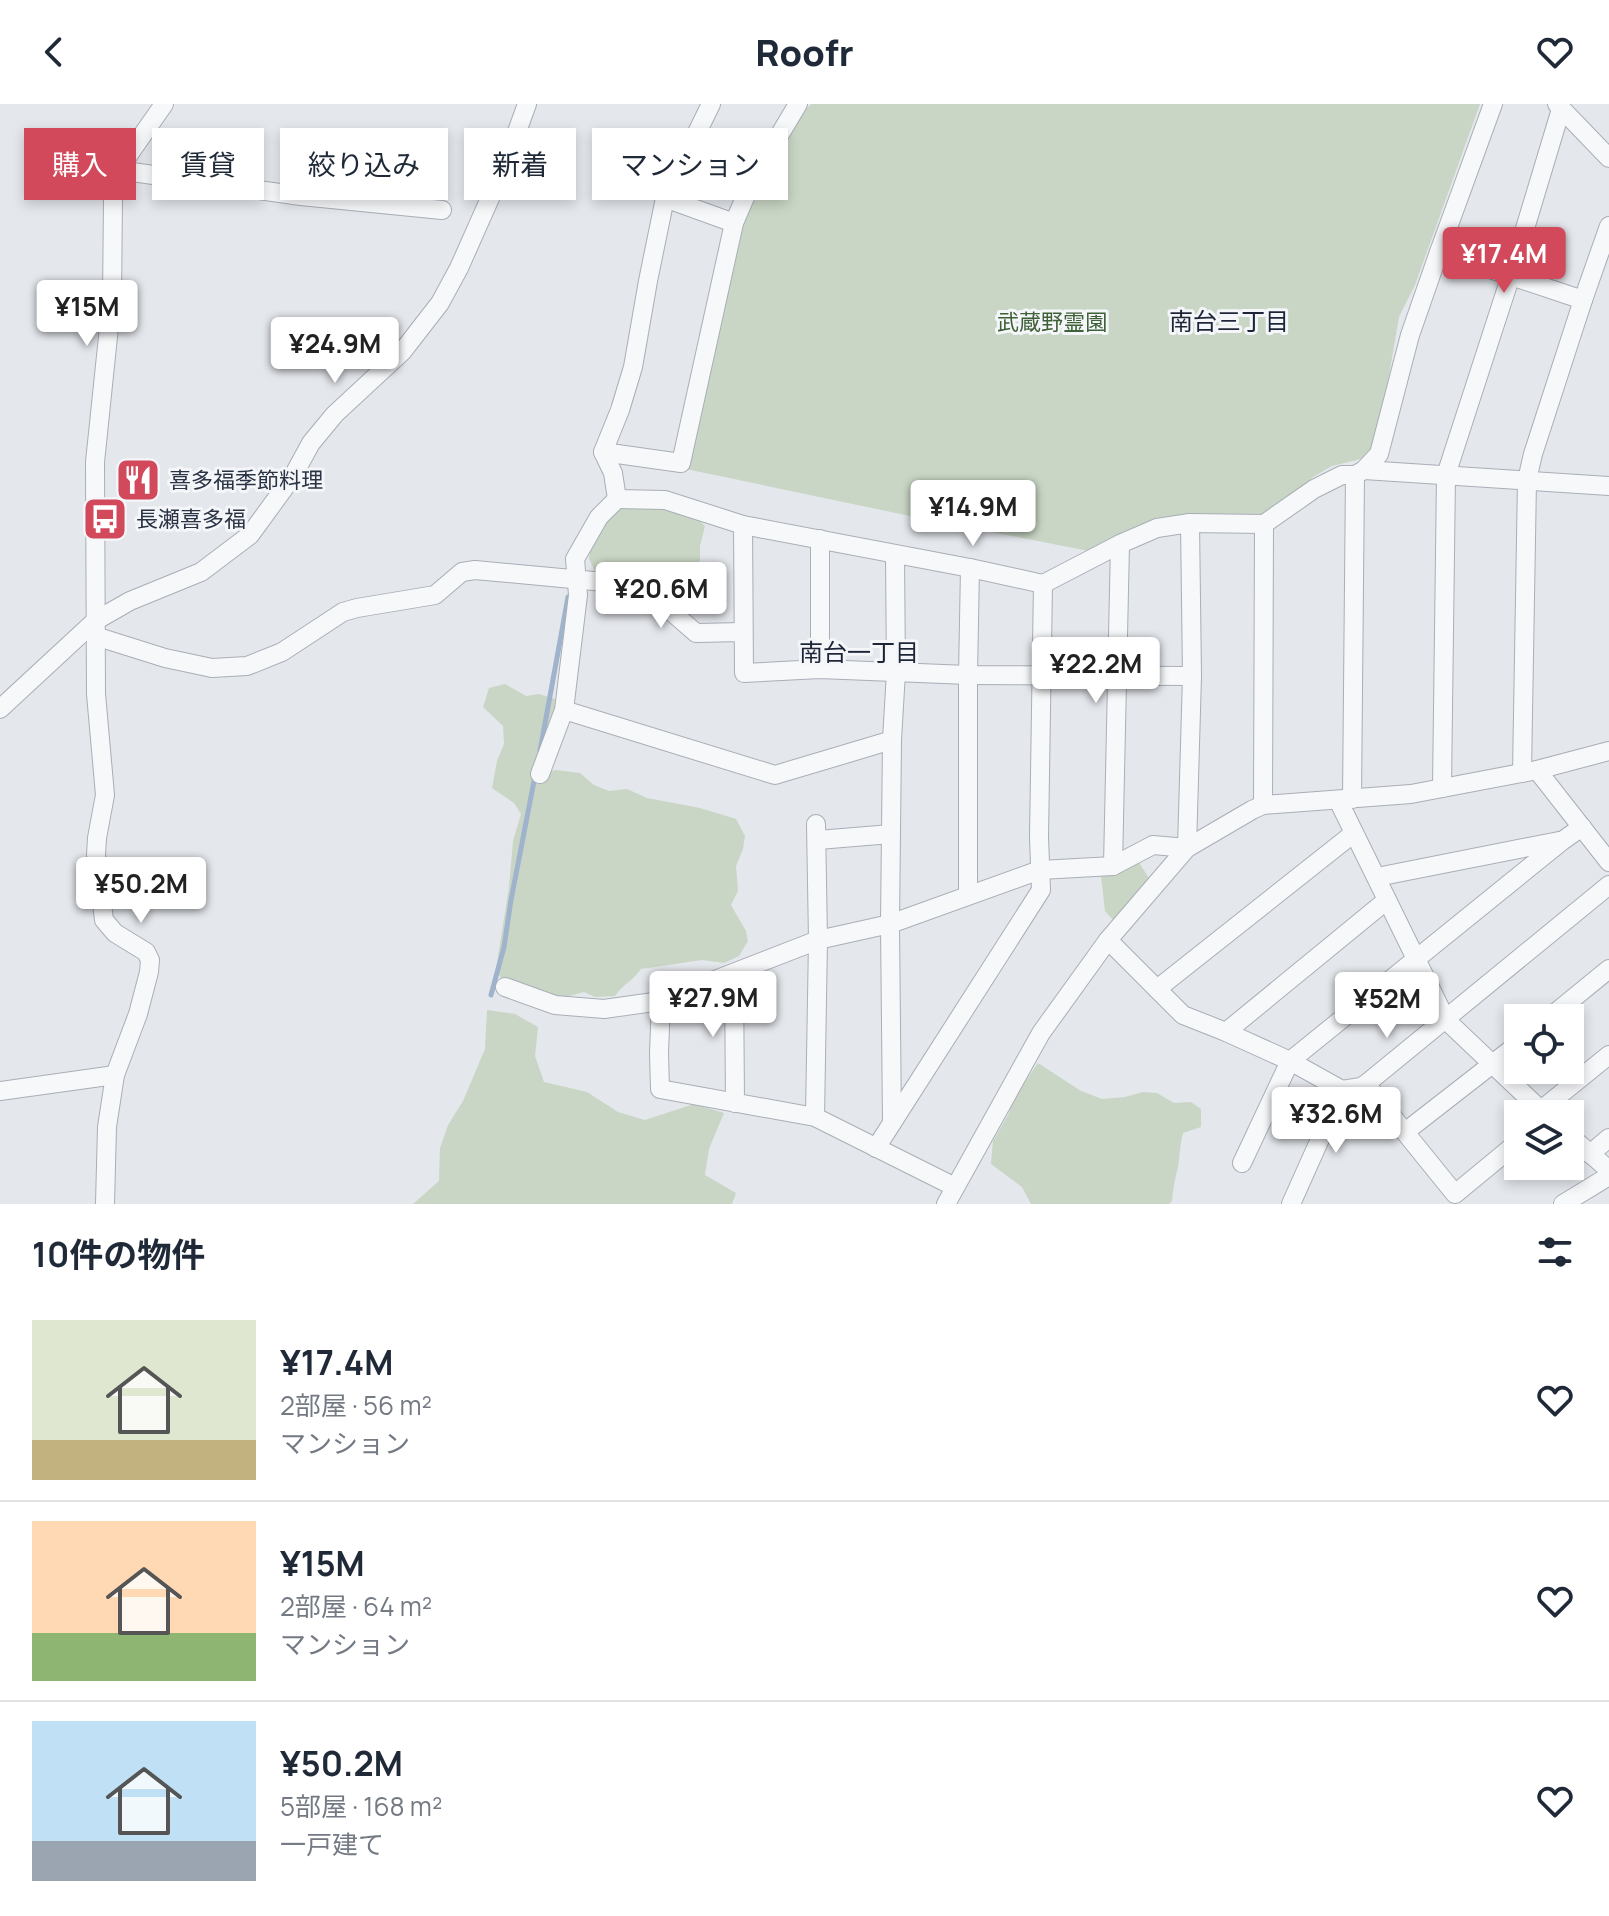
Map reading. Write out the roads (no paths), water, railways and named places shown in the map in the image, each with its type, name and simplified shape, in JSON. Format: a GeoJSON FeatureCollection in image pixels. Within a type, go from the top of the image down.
{"type":"FeatureCollection","features":[{"type":"Feature","properties":{"kind":"street"},"geometry":{"type":"LineString","coordinates":[[136,144],[163,104]]}},
{"type":"Feature","properties":{"kind":"street"},"geometry":{"type":"LineString","coordinates":[[0,709],[130,601],[201,572],[250,535],[293,476],[311,443],[335,414],[402,352],[440,303],[506,162],[527,104]]}},
{"type":"Feature","properties":{"kind":"street"},"geometry":{"type":"LineString","coordinates":[[699,128],[711,104]]}},
{"type":"Feature","properties":{"kind":"street"},"geometry":{"type":"LineString","coordinates":[[603,452],[681,463],[734,223],[752,181],[798,104]]}},
{"type":"Feature","properties":{"kind":"street"},"geometry":{"type":"LineString","coordinates":[[1493,104],[1410,335],[1379,454],[1360,473],[1345,800],[1354,833],[1446,1020],[1530,1100]]}},
{"type":"Feature","properties":{"kind":"street"},"geometry":{"type":"LineString","coordinates":[[1559,106],[1609,158]]}},
{"type":"Feature","properties":{"kind":"street"},"geometry":{"type":"LineString","coordinates":[[1442,788],[1446,475],[1511,275],[1559,106]]}},
{"type":"Feature","properties":{"kind":"street"},"geometry":{"type":"LineString","coordinates":[[136,173],[301,196],[442,210]]}},
{"type":"Feature","properties":{"kind":"street"},"geometry":{"type":"LineString","coordinates":[[105,1204],[107,1127],[115,1075],[138,1014],[150,960],[146,952],[115,933],[104,920],[96,855],[105,795],[96,694],[95,462],[112,298],[113,200]]}},
{"type":"Feature","properties":{"kind":"street"},"geometry":{"type":"LineString","coordinates":[[617,499],[613,473],[603,452],[633,367],[665,200]]}},
{"type":"Feature","properties":{"kind":"street"},"geometry":{"type":"LineString","coordinates":[[671,200],[734,223]]}},
{"type":"Feature","properties":{"kind":"street"},"geometry":{"type":"LineString","coordinates":[[1609,226],[1527,480],[1530,772],[1582,827],[1609,862]]}},
{"type":"Feature","properties":{"kind":"street"},"geometry":{"type":"LineString","coordinates":[[1439,252],[1583,300]]}},
{"type":"Feature","properties":{"kind":"street"},"geometry":{"type":"LineString","coordinates":[[540,774],[564,710],[578,595],[575,559],[599,517],[617,499],[665,500],[743,525],[1043,584],[1157,528],[1190,523],[1264,524],[1314,489],[1342,475],[1446,475],[1609,486]]}},
{"type":"Feature","properties":{"kind":"street"},"geometry":{"type":"LineString","coordinates":[[1187,848],[1192,676],[1190,523]]}},
{"type":"Feature","properties":{"kind":"street"},"geometry":{"type":"LineString","coordinates":[[1263,805],[1264,524]]}},
{"type":"Feature","properties":{"kind":"street"},"geometry":{"type":"LineString","coordinates":[[743,525],[744,673],[820,669],[968,675],[1192,676]]}},
{"type":"Feature","properties":{"kind":"street"},"geometry":{"type":"LineString","coordinates":[[820,539],[820,669]]}},
{"type":"Feature","properties":{"kind":"street"},"geometry":{"type":"LineString","coordinates":[[1113,866],[1120,544]]}},
{"type":"Feature","properties":{"kind":"street"},"geometry":{"type":"LineString","coordinates":[[892,1123],[890,924],[896,672],[895,555]]}},
{"type":"Feature","properties":{"kind":"street"},"geometry":{"type":"LineString","coordinates":[[968,895],[970,568]]}},
{"type":"Feature","properties":{"kind":"street"},"geometry":{"type":"LineString","coordinates":[[95,628],[165,658],[212,668],[247,666],[282,652],[343,612],[435,595],[462,572],[475,570],[604,582],[630,590],[673,613],[696,633],[743,632]]}},
{"type":"Feature","properties":{"kind":"street"},"geometry":{"type":"LineString","coordinates":[[876,1148],[1041,890],[1043,584]]}},
{"type":"Feature","properties":{"kind":"street"},"geometry":{"type":"LineString","coordinates":[[564,710],[775,775],[892,740]]}},
{"type":"Feature","properties":{"kind":"street"},"geometry":{"type":"LineString","coordinates":[[661,1001],[660,1089],[815,1117],[876,1148],[950,1196],[1041,1033],[1108,940],[1187,848],[1263,805],[1411,794],[1530,772],[1609,751]]}},
{"type":"Feature","properties":{"kind":"street"},"geometry":{"type":"LineString","coordinates":[[1242,1163],[1290,1061],[1582,827]]}},
{"type":"Feature","properties":{"kind":"street"},"geometry":{"type":"LineString","coordinates":[[815,1117],[817,832],[891,834]]}},
{"type":"Feature","properties":{"kind":"street"},"geometry":{"type":"LineString","coordinates":[[1157,989],[1354,833]]}},
{"type":"Feature","properties":{"kind":"street"},"geometry":{"type":"LineString","coordinates":[[1377,877],[1562,841]]}},
{"type":"Feature","properties":{"kind":"street"},"geometry":{"type":"LineString","coordinates":[[505,987],[555,1005],[604,1009],[661,1001],[818,940],[890,924],[1040,870],[1113,866],[1153,845],[1187,848]]}},
{"type":"Feature","properties":{"kind":"street"},"geometry":{"type":"LineString","coordinates":[[1108,940],[1183,1015],[1290,1061],[1342,1090],[1366,1084],[1609,885]]}},
{"type":"Feature","properties":{"kind":"street"},"geometry":{"type":"LineString","coordinates":[[1226,1032],[1387,900]]}},
{"type":"Feature","properties":{"kind":"street"},"geometry":{"type":"LineString","coordinates":[[1566,1004],[1609,969]]}},
{"type":"Feature","properties":{"kind":"street"},"geometry":{"type":"LineString","coordinates":[[734,974],[735,1103]]}},
{"type":"Feature","properties":{"kind":"street"},"geometry":{"type":"LineString","coordinates":[[1405,1132],[1504,1055]]}},
{"type":"Feature","properties":{"kind":"street"},"geometry":{"type":"LineString","coordinates":[[1557,1100],[1609,1055]]}},
{"type":"Feature","properties":{"kind":"street"},"geometry":{"type":"LineString","coordinates":[[0,1091],[115,1075]]}},
{"type":"Feature","properties":{"kind":"street"},"geometry":{"type":"LineString","coordinates":[[1366,1084],[1456,1199],[1504,1155]]}},
{"type":"Feature","properties":{"kind":"street"},"geometry":{"type":"LineString","coordinates":[[1291,1204],[1342,1090]]}},
{"type":"Feature","properties":{"kind":"street"},"geometry":{"type":"LineString","coordinates":[[1590,1154],[1609,1138]]}},
{"type":"Feature","properties":{"kind":"street"},"geometry":{"type":"LineString","coordinates":[[1563,1204],[1609,1173],[1584,1149]]}},
{"type":"Feature","properties":{"kind":"waterway"},"geometry":{"type":"LineString","coordinates":[[540,751],[568,597]]}},
{"type":"Feature","properties":{"kind":"waterway"},"geometry":{"type":"LineString","coordinates":[[491,995],[504,947],[535,776]]}},
{"type":"Feature","properties":{"kind":"place","name":"喜多福季節料理"},"geometry":{"type":"Point","coordinates":[138,480]}},
{"type":"Feature","properties":{"kind":"place","name":"長瀬喜多福"},"geometry":{"type":"Point","coordinates":[105,519]}},
{"type":"Feature","properties":{"kind":"district","name":"南台三丁目"},"geometry":{"type":"Point","coordinates":[1229,322]}},
{"type":"Feature","properties":{"kind":"district","name":"南台一丁目"},"geometry":{"type":"Point","coordinates":[859,653]}},
{"type":"Feature","properties":{"kind":"park label","name":"武蔵野霊園"},"geometry":{"type":"Point","coordinates":[1052,322]}}]}
